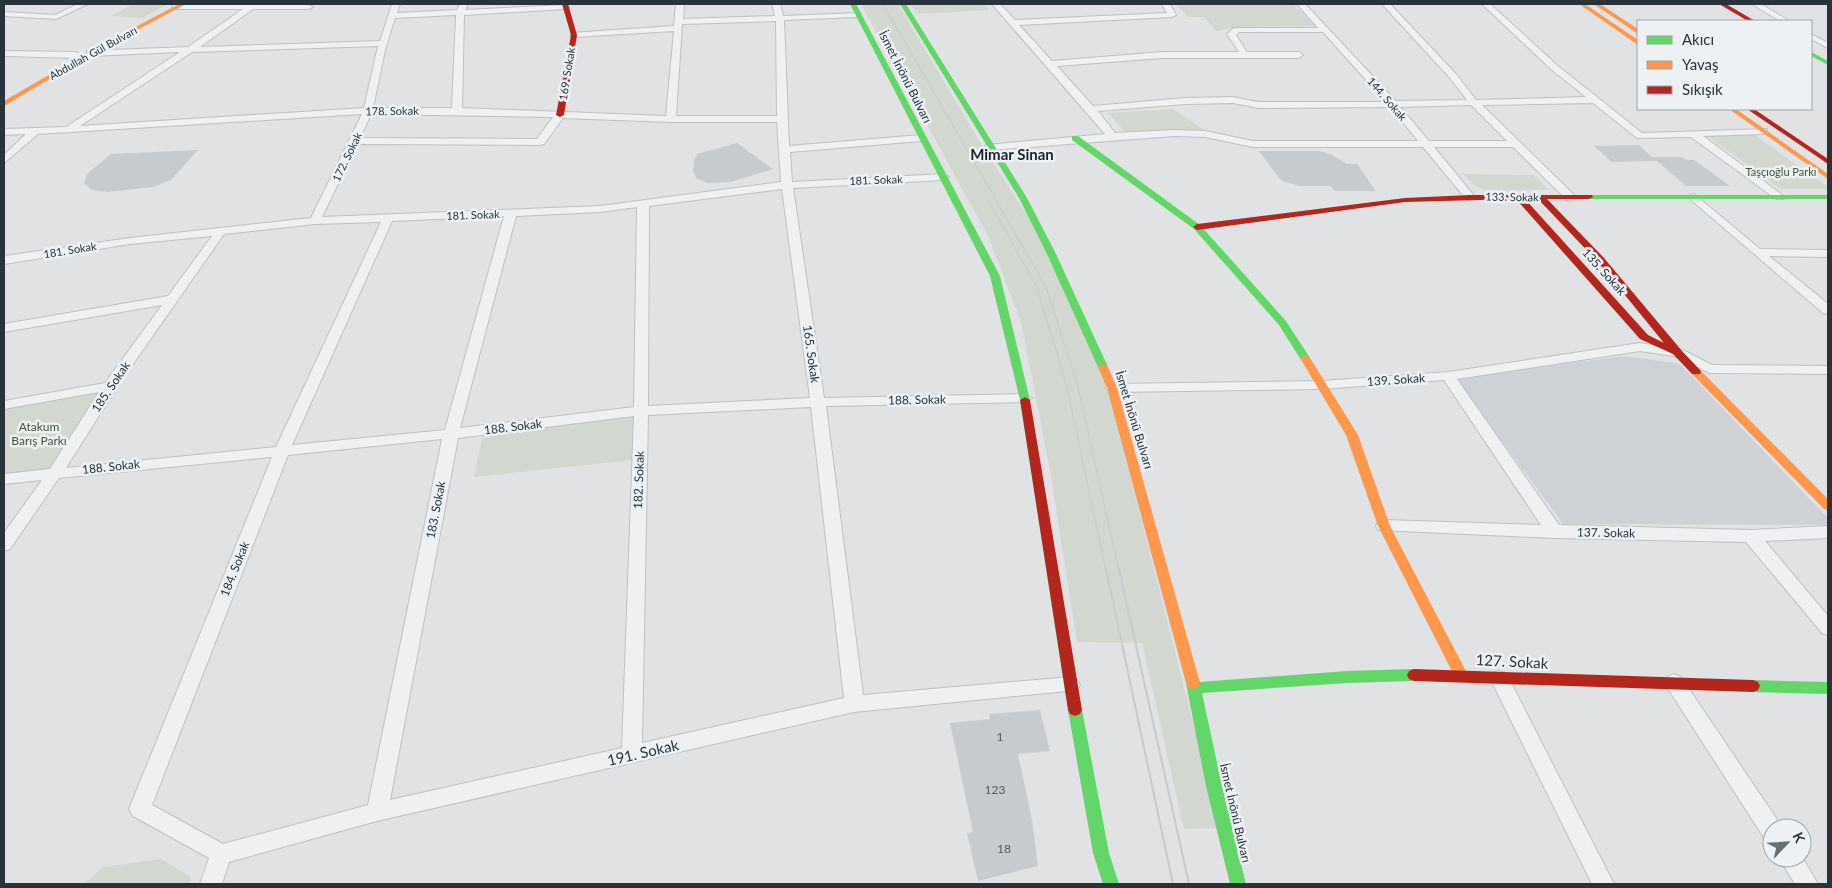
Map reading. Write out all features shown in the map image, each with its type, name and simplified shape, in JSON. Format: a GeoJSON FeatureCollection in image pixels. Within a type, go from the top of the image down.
{"type":"FeatureCollection","features":[{"type":"Feature","properties":{"kind":"main road","name":"İsmet İnönü Bulvarı"},"geometry":{"type":"LineString","coordinates":[[852,4],[995,276],[1025,398],[1070,685],[1101,853],[1111,884]]}},
{"type":"Feature","properties":{"kind":"main road","name":"İsmet İnönü Bulvarı"},"geometry":{"type":"LineString","coordinates":[[903,4],[990,147],[1004,166],[1057,265],[1112,388],[1194,688],[1214,786],[1238,884]]}},
{"type":"Feature","properties":{"kind":"main road"},"geometry":{"type":"LineString","coordinates":[[1582,4],[1637,42]]}},
{"type":"Feature","properties":{"kind":"main road"},"geometry":{"type":"LineString","coordinates":[[1597,4],[1637,31]]}},
{"type":"Feature","properties":{"kind":"main road"},"geometry":{"type":"LineString","coordinates":[[1722,4],[1750,20]]}},
{"type":"Feature","properties":{"kind":"main road","name":"Abdullah Gül Bulvarı"},"geometry":{"type":"LineString","coordinates":[[4,104],[90,53],[177,5]]}},
{"type":"Feature","properties":{"kind":"main road","name":"Abdullah Gül Bulvarı"},"geometry":{"type":"LineString","coordinates":[[4,90],[177,5]]}},
{"type":"Feature","properties":{"kind":"main road","name":"169. Sokak"},"geometry":{"type":"LineString","coordinates":[[560,116],[574,35],[565,6]]}},
{"type":"Feature","properties":{"kind":"main road"},"geometry":{"type":"LineString","coordinates":[[1812,55],[1828,63]]}},
{"type":"Feature","properties":{"kind":"main road"},"geometry":{"type":"LineString","coordinates":[[1733,110],[1828,177]]}},
{"type":"Feature","properties":{"kind":"main road"},"geometry":{"type":"LineString","coordinates":[[1751,110],[1828,162]]}},
{"type":"Feature","properties":{"kind":"main road"},"geometry":{"type":"LineString","coordinates":[[1075,138],[1197,227],[1283,323],[1352,435],[1384,526],[1461,674]]}},
{"type":"Feature","properties":{"kind":"main road","name":"133. Sokak"},"geometry":{"type":"LineString","coordinates":[[1197,227],[1405,200],[1470,196],[1518,198],[1828,197]]}},
{"type":"Feature","properties":{"kind":"main road","name":"135. Sokak"},"geometry":{"type":"LineString","coordinates":[[1540,197],[1600,260],[1678,353],[1828,506]]}},
{"type":"Feature","properties":{"kind":"main road","name":"135. Sokak"},"geometry":{"type":"LineString","coordinates":[[1518,198],[1644,337],[1678,353]]}},
{"type":"Feature","properties":{"kind":"main road","name":"127. Sokak"},"geometry":{"type":"LineString","coordinates":[[1194,688],[1332,678],[1461,674],[1499,678],[1828,688]]}},
{"type":"Feature","properties":{"kind":"street"},"geometry":{"type":"LineString","coordinates":[[4,14],[56,17],[84,4]]}},
{"type":"Feature","properties":{"kind":"street","name":"172. Sokak"},"geometry":{"type":"LineString","coordinates":[[315,221],[356,141],[368,111],[381,50],[385,43],[396,4]]}},
{"type":"Feature","properties":{"kind":"street"},"geometry":{"type":"LineString","coordinates":[[671,119],[680,4]]}},
{"type":"Feature","properties":{"kind":"street","name":"165. Sokak"},"geometry":{"type":"LineString","coordinates":[[776,4],[780,18],[782,120],[787,184],[818,402],[854,704]]}},
{"type":"Feature","properties":{"kind":"street"},"geometry":{"type":"LineString","coordinates":[[996,4],[1011,23],[1091,108],[1112,136]]}},
{"type":"Feature","properties":{"kind":"street"},"geometry":{"type":"LineString","coordinates":[[1011,23],[1172,16],[1166,4]]}},
{"type":"Feature","properties":{"kind":"street","name":"144. Sokak"},"geometry":{"type":"LineString","coordinates":[[1301,4],[1392,104],[1470,196]]}},
{"type":"Feature","properties":{"kind":"street"},"geometry":{"type":"LineString","coordinates":[[1386,4],[1453,76],[1473,102],[1571,198]]}},
{"type":"Feature","properties":{"kind":"street"},"geometry":{"type":"LineString","coordinates":[[1486,4],[1555,68],[1640,136],[1764,131]]}},
{"type":"Feature","properties":{"kind":"street"},"geometry":{"type":"LineString","coordinates":[[1756,4],[1783,20]]}},
{"type":"Feature","properties":{"kind":"street"},"geometry":{"type":"LineString","coordinates":[[177,5],[250,8],[309,7]]}},
{"type":"Feature","properties":{"kind":"street"},"geometry":{"type":"LineString","coordinates":[[392,16],[462,8],[565,6]]}},
{"type":"Feature","properties":{"kind":"street"},"geometry":{"type":"LineString","coordinates":[[67,130],[187,52],[250,8]]}},
{"type":"Feature","properties":{"kind":"street"},"geometry":{"type":"LineString","coordinates":[[457,110],[462,8]]}},
{"type":"Feature","properties":{"kind":"street"},"geometry":{"type":"LineString","coordinates":[[574,35],[679,25],[857,15]]}},
{"type":"Feature","properties":{"kind":"street"},"geometry":{"type":"LineString","coordinates":[[1244,54],[1231,34],[1237,30],[1325,30]]}},
{"type":"Feature","properties":{"kind":"street"},"geometry":{"type":"LineString","coordinates":[[1812,37],[1828,46]]}},
{"type":"Feature","properties":{"kind":"street"},"geometry":{"type":"LineString","coordinates":[[90,53],[187,52],[385,43]]}},
{"type":"Feature","properties":{"kind":"street"},"geometry":{"type":"LineString","coordinates":[[4,54],[76,54]]}},
{"type":"Feature","properties":{"kind":"street"},"geometry":{"type":"LineString","coordinates":[[1050,64],[1162,55],[1299,55]]}},
{"type":"Feature","properties":{"kind":"street"},"geometry":{"type":"LineString","coordinates":[[1091,108],[1233,100],[1258,105],[1595,100]]}},
{"type":"Feature","properties":{"kind":"street","name":"178. Sokak"},"geometry":{"type":"LineString","coordinates":[[4,126],[34,132],[368,111],[457,110],[560,116],[782,120]]}},
{"type":"Feature","properties":{"kind":"street"},"geometry":{"type":"LineString","coordinates":[[356,141],[540,142],[560,116]]}},
{"type":"Feature","properties":{"kind":"street"},"geometry":{"type":"LineString","coordinates":[[4,160],[34,132]]}},
{"type":"Feature","properties":{"kind":"street"},"geometry":{"type":"LineString","coordinates":[[990,147],[1075,138],[1191,133],[1222,136],[1254,144],[1517,144]]}},
{"type":"Feature","properties":{"kind":"street"},"geometry":{"type":"LineString","coordinates":[[1692,134],[1780,197]]}},
{"type":"Feature","properties":{"kind":"street"},"geometry":{"type":"LineString","coordinates":[[785,148],[921,138]]}},
{"type":"Feature","properties":{"kind":"street","name":"181. Sokak"},"geometry":{"type":"LineString","coordinates":[[4,260],[130,241],[315,221],[600,209],[643,205],[787,184],[944,178]]}},
{"type":"Feature","properties":{"kind":"street"},"geometry":{"type":"LineString","coordinates":[[1694,197],[1756,252],[1828,310]]}},
{"type":"Feature","properties":{"kind":"street","name":"182. Sokak"},"geometry":{"type":"LineString","coordinates":[[632,756],[641,411],[643,205]]}},
{"type":"Feature","properties":{"kind":"street","name":"183. Sokak"},"geometry":{"type":"LineString","coordinates":[[376,812],[451,434],[511,213]]}},
{"type":"Feature","properties":{"kind":"street","name":"184. Sokak"},"geometry":{"type":"LineString","coordinates":[[221,854],[140,808],[282,451],[388,218]]}},
{"type":"Feature","properties":{"kind":"street","name":"185. Sokak"},"geometry":{"type":"LineString","coordinates":[[4,545],[55,473],[110,386],[221,231]]}},
{"type":"Feature","properties":{"kind":"street"},"geometry":{"type":"LineString","coordinates":[[1756,252],[1828,253]]}},
{"type":"Feature","properties":{"kind":"street"},"geometry":{"type":"LineString","coordinates":[[4,328],[173,299]]}},
{"type":"Feature","properties":{"kind":"street","name":"139. Sokak"},"geometry":{"type":"LineString","coordinates":[[1112,388],[1322,385],[1448,376],[1640,347],[1678,353],[1710,370],[1828,370]]}},
{"type":"Feature","properties":{"kind":"street"},"geometry":{"type":"LineString","coordinates":[[1448,376],[1555,532]]}},
{"type":"Feature","properties":{"kind":"street"},"geometry":{"type":"LineString","coordinates":[[4,405],[110,386]]}},
{"type":"Feature","properties":{"kind":"street","name":"188. Sokak"},"geometry":{"type":"LineString","coordinates":[[4,479],[451,434],[641,411],[818,402],[1025,398]]}},
{"type":"Feature","properties":{"kind":"street","name":"137. Sokak"},"geometry":{"type":"LineString","coordinates":[[1384,526],[1751,536],[1828,532]]}},
{"type":"Feature","properties":{"kind":"street"},"geometry":{"type":"LineString","coordinates":[[1751,536],[1828,628]]}},
{"type":"Feature","properties":{"kind":"street"},"geometry":{"type":"LineString","coordinates":[[1499,678],[1603,884]]}},
{"type":"Feature","properties":{"kind":"street"},"geometry":{"type":"LineString","coordinates":[[1674,682],[1763,818]]}},
{"type":"Feature","properties":{"kind":"street","name":"191. Sokak"},"geometry":{"type":"LineString","coordinates":[[221,854],[376,812],[632,756],[854,704],[1070,685]]}},
{"type":"Feature","properties":{"kind":"street"},"geometry":{"type":"LineString","coordinates":[[211,884],[221,854]]}},
{"type":"Feature","properties":{"kind":"street"},"geometry":{"type":"LineString","coordinates":[[1797,868],[1807,884]]}},
{"type":"Feature","properties":{"kind":"shaded area"},"geometry":{"type":"Polygon","coordinates":[[[1625,356],[1680,364],[1828,518],[1828,525],[1563,524],[1455,377],[1625,356]]]}},
{"type":"Feature","properties":{"kind":"green space"},"geometry":{"type":"Polygon","coordinates":[[[133,4],[168,4],[142,18],[111,16],[133,4]]]}},
{"type":"Feature","properties":{"kind":"green space"},"geometry":{"type":"Polygon","coordinates":[[[861,4],[898,4],[984,149],[1057,261],[1101,362],[1220,828],[1184,829],[1142,643],[1077,642],[1050,470],[1021,322],[988,236],[861,4]]]}},
{"type":"Feature","properties":{"kind":"green space"},"geometry":{"type":"Polygon","coordinates":[[[910,4],[985,4],[989,10],[918,14],[910,4]]]}},
{"type":"Feature","properties":{"kind":"green space"},"geometry":{"type":"Polygon","coordinates":[[[1176,4],[1293,4],[1316,26],[1239,27],[1216,31],[1204,17],[1188,17],[1176,4]]]}},
{"type":"Feature","properties":{"kind":"green space"},"geometry":{"type":"Polygon","coordinates":[[[1173,109],[1204,130],[1125,132],[1108,113],[1173,109]]]}},
{"type":"Feature","properties":{"kind":"green space","name":"Taşçıoğlu Parkı"},"geometry":{"type":"Polygon","coordinates":[[[1752,133],[1828,187],[1828,189],[1781,189],[1706,135],[1752,133]]]}},
{"type":"Feature","properties":{"kind":"green space"},"geometry":{"type":"Polygon","coordinates":[[[1463,174],[1533,175],[1549,190],[1486,190],[1475,186],[1463,174]]]}},
{"type":"Feature","properties":{"kind":"green space","name":"Atakum Barış Parkı"},"geometry":{"type":"Polygon","coordinates":[[[110,386],[55,473],[4,479],[4,405],[110,386]]]}},
{"type":"Feature","properties":{"kind":"green space"},"geometry":{"type":"Polygon","coordinates":[[[633,417],[632,460],[474,477],[483,433],[633,417]]]}},
{"type":"Feature","properties":{"kind":"green space"},"geometry":{"type":"Polygon","coordinates":[[[161,859],[191,877],[189,884],[84,884],[103,867],[161,859]]]}},
{"type":"Feature","properties":{"kind":"building"},"geometry":{"type":"Polygon","coordinates":[[[737,143],[773,169],[731,182],[707,183],[696,178],[693,171],[697,154],[737,143]]]}},
{"type":"Feature","properties":{"kind":"building"},"geometry":{"type":"Polygon","coordinates":[[[1639,145],[1652,157],[1681,157],[1686,160],[1694,160],[1730,186],[1686,186],[1657,161],[1612,162],[1594,146],[1639,145]]]}},
{"type":"Feature","properties":{"kind":"building"},"geometry":{"type":"Polygon","coordinates":[[[198,150],[171,180],[153,187],[108,192],[92,190],[84,183],[87,174],[111,154],[198,150]]]}},
{"type":"Feature","properties":{"kind":"building"},"geometry":{"type":"Polygon","coordinates":[[[1259,151],[1319,151],[1330,154],[1347,164],[1357,164],[1376,191],[1335,191],[1331,186],[1300,186],[1285,182],[1279,178],[1259,151]]]}},
{"type":"Feature","properties":{"kind":"building"},"geometry":{"type":"Polygon","coordinates":[[[1040,710],[1050,751],[1018,754],[1032,820],[1038,866],[978,881],[967,833],[973,832],[950,723],[990,719],[989,714],[1040,710]]]}},
{"type":"Feature","properties":{"kind":"tram line"},"geometry":{"type":"LineString","coordinates":[[883,4],[1045,285],[1078,386],[1119,571]]}},
{"type":"Feature","properties":{"kind":"tram line"},"geometry":{"type":"LineString","coordinates":[[988,200],[1037,287],[1067,387],[1106,571]]}},
{"type":"Feature","properties":{"kind":"tram line"},"geometry":{"type":"LineString","coordinates":[[1106,569],[1173,884]]}},
{"type":"Feature","properties":{"kind":"tram line"},"geometry":{"type":"LineString","coordinates":[[1119,569],[1189,884]]}},
{"type":"Feature","properties":{"kind":"traffic: fast"},"geometry":{"type":"LineString","coordinates":[[853,4],[995,276],[1025,400]]}},
{"type":"Feature","properties":{"kind":"traffic: fast"},"geometry":{"type":"LineString","coordinates":[[903,4],[1038,225],[1103,367]]}},
{"type":"Feature","properties":{"kind":"traffic: fast"},"geometry":{"type":"LineString","coordinates":[[1812,55],[1828,63]]}},
{"type":"Feature","properties":{"kind":"traffic: fast"},"geometry":{"type":"LineString","coordinates":[[1075,138],[1197,227],[1283,323],[1305,358]]}},
{"type":"Feature","properties":{"kind":"traffic: fast"},"geometry":{"type":"LineString","coordinates":[[1589,197],[1828,197]]}},
{"type":"Feature","properties":{"kind":"traffic: fast"},"geometry":{"type":"LineString","coordinates":[[1194,688],[1347,677],[1414,675]]}},
{"type":"Feature","properties":{"kind":"traffic: fast"},"geometry":{"type":"LineString","coordinates":[[1193,683],[1214,786],[1238,884]]}},
{"type":"Feature","properties":{"kind":"traffic: fast"},"geometry":{"type":"LineString","coordinates":[[1753,686],[1828,688]]}},
{"type":"Feature","properties":{"kind":"traffic: fast"},"geometry":{"type":"LineString","coordinates":[[1075,710],[1101,853],[1111,884]]}},
{"type":"Feature","properties":{"kind":"traffic: slow"},"geometry":{"type":"LineString","coordinates":[[4,104],[90,53],[183,4]]}},
{"type":"Feature","properties":{"kind":"traffic: slow"},"geometry":{"type":"LineString","coordinates":[[1582,4],[1637,42]]}},
{"type":"Feature","properties":{"kind":"traffic: slow"},"geometry":{"type":"LineString","coordinates":[[1597,4],[1637,31]]}},
{"type":"Feature","properties":{"kind":"traffic: slow"},"geometry":{"type":"LineString","coordinates":[[1733,110],[1828,177]]}},
{"type":"Feature","properties":{"kind":"traffic: slow"},"geometry":{"type":"LineString","coordinates":[[1305,358],[1352,435],[1384,526],[1461,675]]}},
{"type":"Feature","properties":{"kind":"traffic: slow"},"geometry":{"type":"LineString","coordinates":[[1103,367],[1112,388],[1193,683]]}},
{"type":"Feature","properties":{"kind":"traffic: slow"},"geometry":{"type":"LineString","coordinates":[[1696,372],[1828,506]]}},
{"type":"Feature","properties":{"kind":"traffic: jam"},"geometry":{"type":"LineString","coordinates":[[560,115],[574,35],[565,4]]}},
{"type":"Feature","properties":{"kind":"traffic: jam"},"geometry":{"type":"LineString","coordinates":[[1722,4],[1750,20]]}},
{"type":"Feature","properties":{"kind":"traffic: jam"},"geometry":{"type":"LineString","coordinates":[[1751,110],[1828,162]]}},
{"type":"Feature","properties":{"kind":"traffic: jam"},"geometry":{"type":"LineString","coordinates":[[1197,227],[1405,200],[1470,197],[1589,197]]}},
{"type":"Feature","properties":{"kind":"traffic: jam"},"geometry":{"type":"LineString","coordinates":[[1540,197],[1601,260],[1696,372]]}},
{"type":"Feature","properties":{"kind":"traffic: jam"},"geometry":{"type":"LineString","coordinates":[[1519,198],[1644,337],[1673,351]]}},
{"type":"Feature","properties":{"kind":"traffic: jam"},"geometry":{"type":"LineString","coordinates":[[1025,400],[1075,710]]}},
{"type":"Feature","properties":{"kind":"traffic: jam"},"geometry":{"type":"LineString","coordinates":[[1414,675],[1753,686]]}},
{"type":"Feature","properties":{"kind":"district","name":"Mimar Sinan"},"geometry":{"type":"Point","coordinates":[1012,155]}}]}
